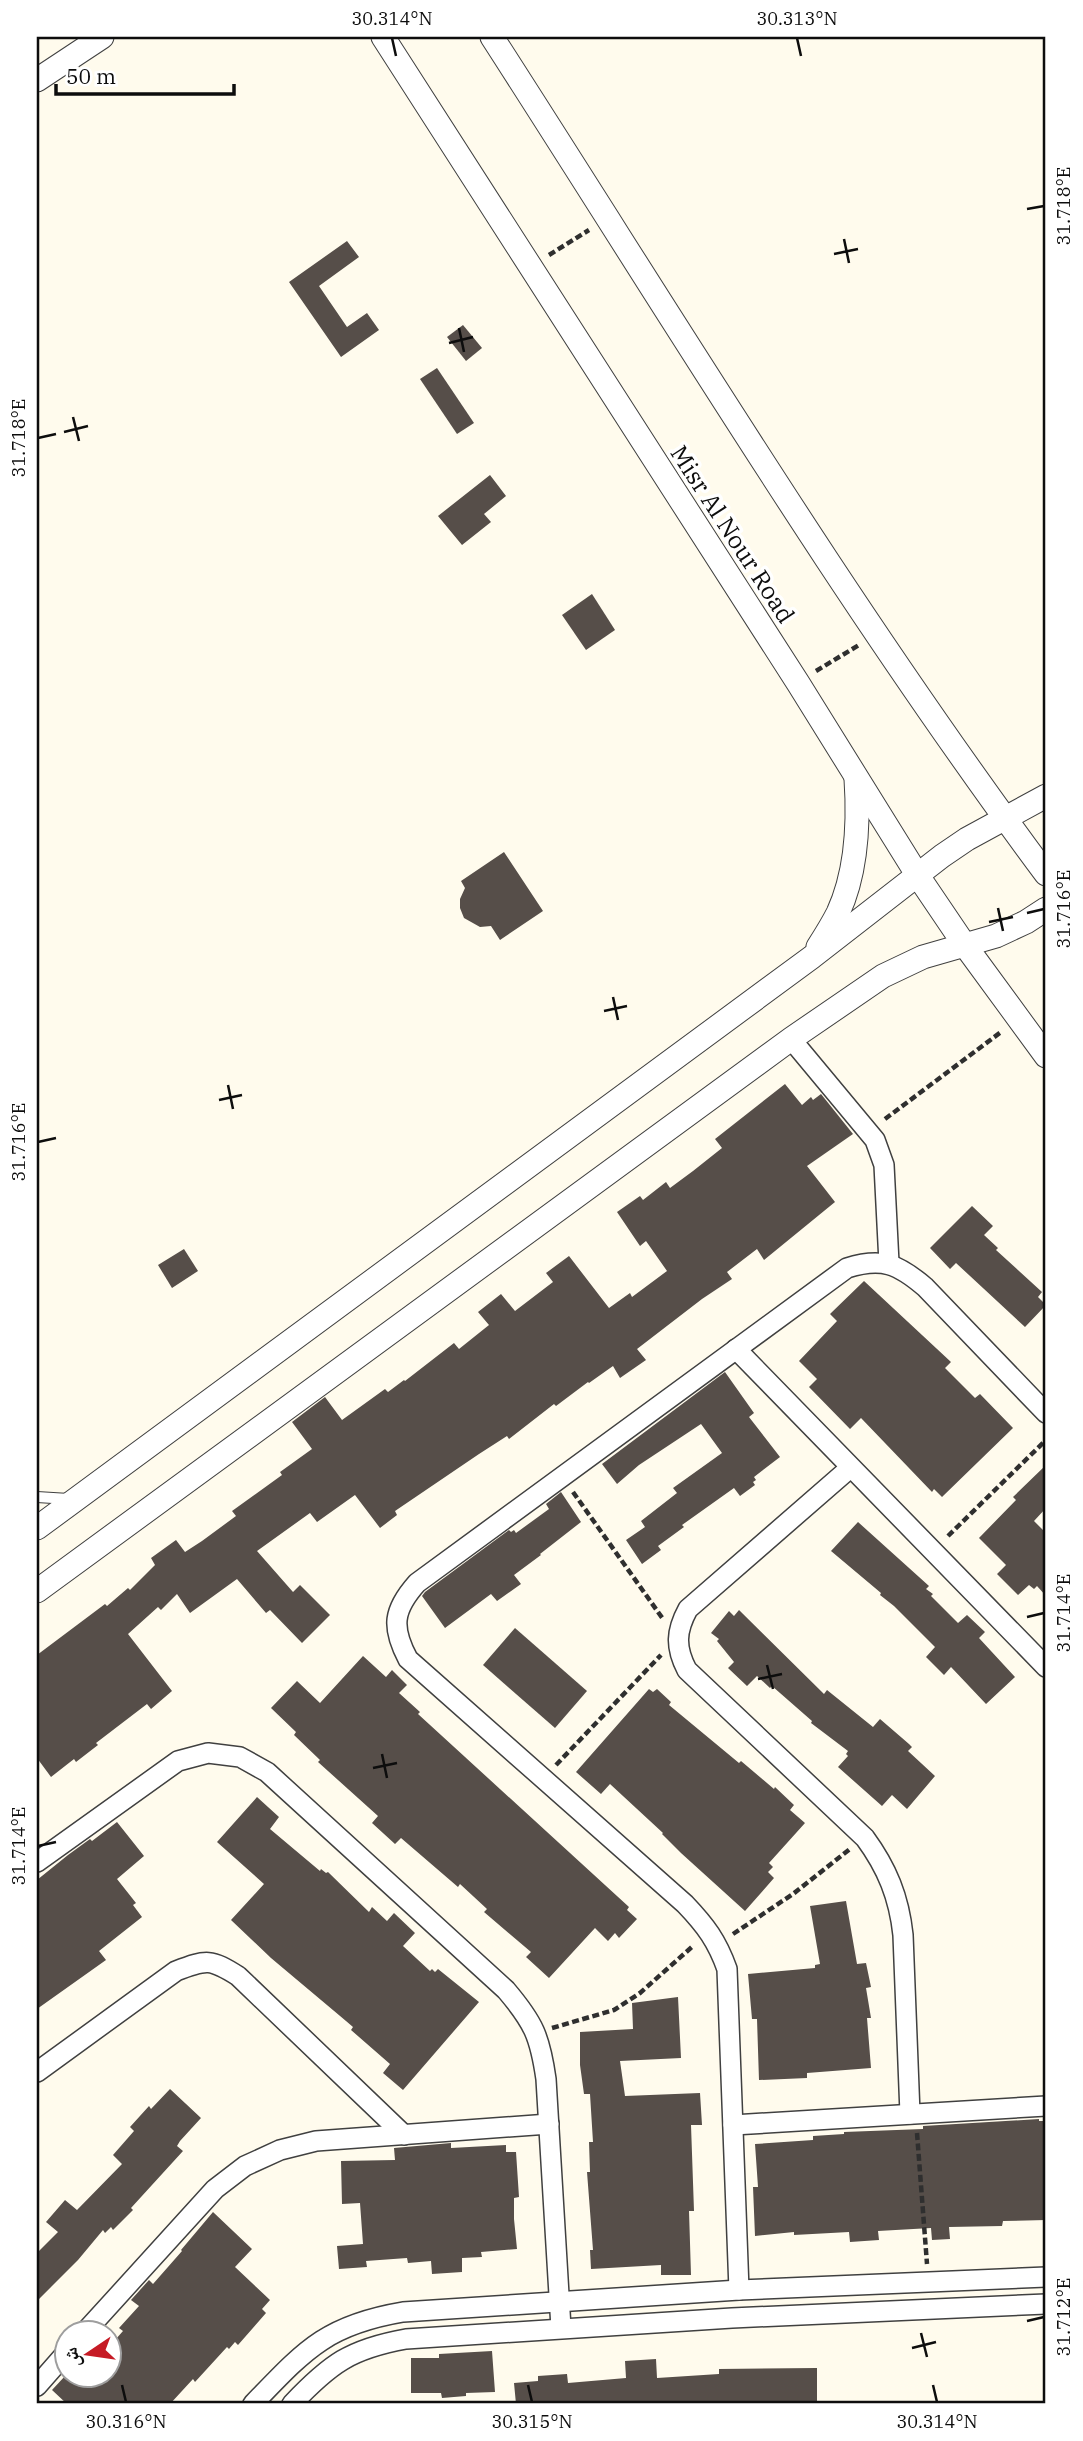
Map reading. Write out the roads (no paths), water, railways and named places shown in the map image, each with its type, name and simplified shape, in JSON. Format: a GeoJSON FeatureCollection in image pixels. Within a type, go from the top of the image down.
{"type":"FeatureCollection","features":[{"type":"Feature","properties":{"kind":"street"},"geometry":{"type":"LineString","coordinates":[[37,80],[102,37]]}},
{"type":"Feature","properties":{"kind":"street","name":"Misr Al Nour Road"},"geometry":{"type":"LineString","coordinates":[[383,37],[918,876],[1046,1056]]}},
{"type":"Feature","properties":{"kind":"street"},"geometry":{"type":"LineString","coordinates":[[492,37],[754,451],[877,634],[1046,874]]}},
{"type":"Feature","properties":{"kind":"street"},"geometry":{"type":"LineString","coordinates":[[812,957],[838,912],[850,874],[858,809],[856,775]]}},
{"type":"Feature","properties":{"kind":"street"},"geometry":{"type":"LineString","coordinates":[[37,1528],[812,957],[942,856],[967,839],[1046,796]]}},
{"type":"Feature","properties":{"kind":"street"},"geometry":{"type":"LineString","coordinates":[[37,1591],[791,1039],[883,976],[923,957],[996,936],[1046,909]]}},
{"type":"Feature","properties":{"kind":"street"},"geometry":{"type":"LineString","coordinates":[[791,1039],[875,1140],[884,1165],[889,1263]]}},
{"type":"Feature","properties":{"kind":"street"},"geometry":{"type":"LineString","coordinates":[[739,2290],[727,1969],[714,1937],[685,1904],[408,1659],[398,1640],[396,1619],[402,1599],[417,1583],[847,1268],[868,1262],[889,1263],[909,1273],[1046,1413]]}},
{"type":"Feature","properties":{"kind":"street"},"geometry":{"type":"LineString","coordinates":[[736,1349],[1046,1667]]}},
{"type":"Feature","properties":{"kind":"street"},"geometry":{"type":"LineString","coordinates":[[850,1468],[688,1609],[680,1623],[677,1639],[679,1655],[687,1670],[864,1838],[880,1859],[892,1883],[900,1909],[903,1935],[913,2114]]}},
{"type":"Feature","properties":{"kind":"street"},"geometry":{"type":"LineString","coordinates":[[37,1861],[178,1760],[208,1753],[240,1757],[267,1772],[506,1990],[528,2016],[541,2046],[546,2079],[561,2328]]}},
{"type":"Feature","properties":{"kind":"street"},"geometry":{"type":"LineString","coordinates":[[37,2072],[176,1971],[198,1962],[216,1962],[238,1976],[404,2135]]}},
{"type":"Feature","properties":{"kind":"street"},"geometry":{"type":"LineString","coordinates":[[733,2125],[1046,2106]]}},
{"type":"Feature","properties":{"kind":"street"},"geometry":{"type":"LineString","coordinates":[[99,2318],[215,2189],[245,2166],[280,2150],[316,2141],[549,2124]]}},
{"type":"Feature","properties":{"kind":"street"},"geometry":{"type":"LineString","coordinates":[[253,2404],[305,2351],[335,2331],[368,2318],[403,2312],[739,2290],[1046,2277]]}},
{"type":"Feature","properties":{"kind":"street"},"geometry":{"type":"LineString","coordinates":[[292,2404],[323,2372],[348,2356],[375,2345],[406,2339],[745,2317],[1046,2304]]}},
{"type":"Feature","properties":{"kind":"street"},"geometry":{"type":"LineString","coordinates":[[37,2386],[52,2369]]}},
{"type":"Feature","properties":{"kind":"lane"},"geometry":{"type":"LineString","coordinates":[[37,1497],[76,1499]]}}]}
